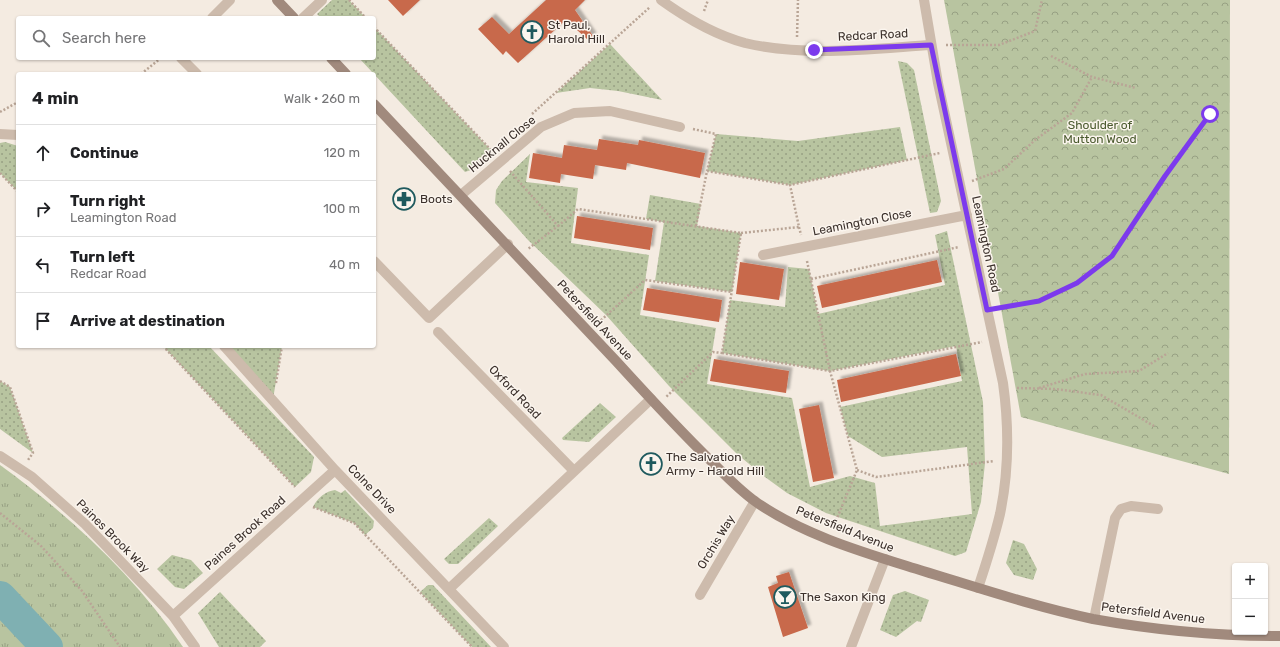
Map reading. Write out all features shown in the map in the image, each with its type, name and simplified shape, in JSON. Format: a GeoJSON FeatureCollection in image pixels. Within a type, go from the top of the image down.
{"type":"FeatureCollection","features":[{"type":"Feature","properties":{"kind":"street"},"geometry":{"type":"LineString","coordinates":[[214,16],[230,0]]}},
{"type":"Feature","properties":{"kind":"street"},"geometry":{"type":"LineString","coordinates":[[277,0],[292,16]]}},
{"type":"Feature","properties":{"kind":"street"},"geometry":{"type":"LineString","coordinates":[[305,16],[322,0]]}},
{"type":"Feature","properties":{"kind":"street","name":"Leamington Road"},"geometry":{"type":"LineString","coordinates":[[924,0],[931,45],[952,151],[994,340],[1008,416],[1006,460],[1000,514],[978,588]]}},
{"type":"Feature","properties":{"kind":"street","name":"Redcar Road"},"geometry":{"type":"LineString","coordinates":[[657,2],[714,32],[744,42],[778,49],[846,50],[931,45]]}},
{"type":"Feature","properties":{"kind":"street"},"geometry":{"type":"LineString","coordinates":[[183,60],[195,72]]}},
{"type":"Feature","properties":{"kind":"street"},"geometry":{"type":"LineString","coordinates":[[333,60],[344,72]]}},
{"type":"Feature","properties":{"kind":"street","name":"Petersfield Avenue"},"geometry":{"type":"LineString","coordinates":[[376,106],[519,255],[588,332],[654,402],[706,456],[755,501],[795,524],[885,559],[1023,601],[1094,619],[1165,628],[1250,636],[1280,636]]}},
{"type":"Feature","properties":{"kind":"street","name":"Hucknall Close"},"geometry":{"type":"LineString","coordinates":[[461,195],[541,127],[574,113],[610,111],[680,127]]}},
{"type":"Feature","properties":{"kind":"street"},"geometry":{"type":"LineString","coordinates":[[0,134],[16,135]]}},
{"type":"Feature","properties":{"kind":"street","name":"Leamington Close"},"geometry":{"type":"LineString","coordinates":[[763,255],[967,214]]}},
{"type":"Feature","properties":{"kind":"street"},"geometry":{"type":"LineString","coordinates":[[376,263],[428,318],[508,244]]}},
{"type":"Feature","properties":{"kind":"street","name":"Oxford Road"},"geometry":{"type":"LineString","coordinates":[[438,332],[574,471]]}},
{"type":"Feature","properties":{"kind":"street","name":"Colne Drive"},"geometry":{"type":"LineString","coordinates":[[226,348],[335,470],[450,588],[504,647]]}},
{"type":"Feature","properties":{"kind":"street"},"geometry":{"type":"LineString","coordinates":[[450,588],[574,471],[654,402]]}},
{"type":"Feature","properties":{"kind":"street","name":"Paines Brook Way"},"geometry":{"type":"LineString","coordinates":[[0,456],[22,470],[85,524],[173,616],[195,647]]}},
{"type":"Feature","properties":{"kind":"street","name":"Paines Brook Road"},"geometry":{"type":"LineString","coordinates":[[173,616],[335,470]]}},
{"type":"Feature","properties":{"kind":"street","name":"Orchis Way"},"geometry":{"type":"LineString","coordinates":[[700,595],[755,501]]}},
{"type":"Feature","properties":{"kind":"street"},"geometry":{"type":"LineString","coordinates":[[1094,619],[1115,518],[1121,509],[1131,506],[1158,509]]}},
{"type":"Feature","properties":{"kind":"street"},"geometry":{"type":"LineString","coordinates":[[851,647],[885,559]]}},
{"type":"Feature","properties":{"kind":"path"},"geometry":{"type":"LineString","coordinates":[[349,0],[364,16]]}},
{"type":"Feature","properties":{"kind":"path"},"geometry":{"type":"LineString","coordinates":[[796,50],[798,0]]}},
{"type":"Feature","properties":{"kind":"path"},"geometry":{"type":"LineString","coordinates":[[931,45],[999,44],[1035,30],[1042,0]]}},
{"type":"Feature","properties":{"kind":"path"},"geometry":{"type":"LineString","coordinates":[[527,119],[657,2]]}},
{"type":"Feature","properties":{"kind":"path"},"geometry":{"type":"LineString","coordinates":[[376,29],[492,151],[558,226]]}},
{"type":"Feature","properties":{"kind":"path"},"geometry":{"type":"LineString","coordinates":[[1051,56],[1092,77],[1136,88]]}},
{"type":"Feature","properties":{"kind":"path"},"geometry":{"type":"LineString","coordinates":[[145,72],[159,60]]}},
{"type":"Feature","properties":{"kind":"path"},"geometry":{"type":"LineString","coordinates":[[959,185],[1004,169],[1035,140],[1072,113],[1092,77]]}},
{"type":"Feature","properties":{"kind":"path"},"geometry":{"type":"LineString","coordinates":[[0,112],[16,103]]}},
{"type":"Feature","properties":{"kind":"path"},"geometry":{"type":"LineString","coordinates":[[987,310],[1039,301],[1077,283],[1112,256],[1165,176],[1210,114]]}},
{"type":"Feature","properties":{"kind":"path"},"geometry":{"type":"LineString","coordinates":[[680,127],[716,134],[696,226]]}},
{"type":"Feature","properties":{"kind":"path"},"geometry":{"type":"LineString","coordinates":[[492,151],[498,146]]}},
{"type":"Feature","properties":{"kind":"path"},"geometry":{"type":"LineString","coordinates":[[707,171],[790,185],[952,151]]}},
{"type":"Feature","properties":{"kind":"path"},"geometry":{"type":"LineString","coordinates":[[0,173],[16,190]]}},
{"type":"Feature","properties":{"kind":"path"},"geometry":{"type":"LineString","coordinates":[[519,255],[578,209],[741,233],[799,227],[790,185]]}},
{"type":"Feature","properties":{"kind":"path"},"geometry":{"type":"LineString","coordinates":[[722,353],[741,233]]}},
{"type":"Feature","properties":{"kind":"path"},"geometry":{"type":"LineString","coordinates":[[811,279],[973,244]]}},
{"type":"Feature","properties":{"kind":"path"},"geometry":{"type":"LineString","coordinates":[[804,247],[830,371],[857,470],[829,538]]}},
{"type":"Feature","properties":{"kind":"path"},"geometry":{"type":"LineString","coordinates":[[588,332],[645,280],[732,292]]}},
{"type":"Feature","properties":{"kind":"path"},"geometry":{"type":"LineString","coordinates":[[654,402],[713,352],[830,371],[994,340]]}},
{"type":"Feature","properties":{"kind":"path"},"geometry":{"type":"LineString","coordinates":[[165,348],[313,506],[354,523],[472,647]]}},
{"type":"Feature","properties":{"kind":"path"},"geometry":{"type":"LineString","coordinates":[[273,399],[282,348]]}},
{"type":"Feature","properties":{"kind":"path"},"geometry":{"type":"LineString","coordinates":[[1036,389],[1085,374],[1139,371],[1168,353]]}},
{"type":"Feature","properties":{"kind":"path"},"geometry":{"type":"LineString","coordinates":[[0,381],[10,387],[33,452],[22,470]]}},
{"type":"Feature","properties":{"kind":"path"},"geometry":{"type":"LineString","coordinates":[[1012,388],[1101,395],[1154,426]]}},
{"type":"Feature","properties":{"kind":"path"},"geometry":{"type":"LineString","coordinates":[[857,470],[876,477],[1006,460]]}},
{"type":"Feature","properties":{"kind":"path"},"geometry":{"type":"LineString","coordinates":[[0,513],[41,546],[82,591],[120,647]]}},
{"type":"Feature","properties":{"kind":"green space"},"geometry":{"type":"Polygon","coordinates":[[[332,0],[349,0],[364,16],[319,16],[317,14],[332,0]]]}},
{"type":"Feature","properties":{"kind":"green space","name":"Shoulder of Mutton Wood"},"geometry":{"type":"Polygon","coordinates":[[[944,0],[1230,0],[1229,474],[1021,417],[944,0]]]}},
{"type":"Feature","properties":{"kind":"green space"},"geometry":{"type":"Polygon","coordinates":[[[376,29],[492,151],[491,159],[480,167],[465,172],[376,76],[376,72],[372,72],[361,60],[376,60],[376,29]]]}},
{"type":"Feature","properties":{"kind":"green space"},"geometry":{"type":"Polygon","coordinates":[[[610,44],[662,100],[618,91],[590,88],[556,93],[610,44]]]}},
{"type":"Feature","properties":{"kind":"green space"},"geometry":{"type":"Polygon","coordinates":[[[898,61],[907,63],[914,70],[941,201],[937,212],[930,213],[898,61]]]}},
{"type":"Feature","properties":{"kind":"green space"},"geometry":{"type":"Polygon","coordinates":[[[900,127],[907,160],[790,185],[707,171],[716,134],[798,141],[900,127]]]}},
{"type":"Feature","properties":{"kind":"green space"},"geometry":{"type":"Polygon","coordinates":[[[5,142],[16,145],[16,190],[0,173],[0,143],[5,142]]]}},
{"type":"Feature","properties":{"kind":"green space"},"geometry":{"type":"Polygon","coordinates":[[[530,154],[526,182],[578,188],[571,243],[649,255],[640,315],[716,328],[707,384],[792,398],[810,487],[850,476],[875,483],[880,526],[972,514],[967,447],[882,457],[848,436],[840,407],[962,381],[956,346],[830,371],[722,353],[730,300],[785,307],[788,267],[809,269],[818,314],[945,285],[935,235],[947,231],[983,402],[985,463],[981,502],[966,552],[955,556],[826,513],[787,493],[737,454],[669,386],[606,315],[528,240],[495,203],[496,190],[502,181],[530,154]]]}},
{"type":"Feature","properties":{"kind":"green space"},"geometry":{"type":"Polygon","coordinates":[[[650,195],[701,204],[697,226],[741,233],[732,292],[655,281],[664,222],[646,219],[650,195]]]}},
{"type":"Feature","properties":{"kind":"green space"},"geometry":{"type":"Polygon","coordinates":[[[165,348],[211,348],[314,457],[311,472],[295,487],[165,348]]]}},
{"type":"Feature","properties":{"kind":"green space"},"geometry":{"type":"Polygon","coordinates":[[[226,348],[282,348],[273,399],[226,348]]]}},
{"type":"Feature","properties":{"kind":"green space"},"geometry":{"type":"Polygon","coordinates":[[[0,381],[10,387],[33,453],[0,429],[0,381]]]}},
{"type":"Feature","properties":{"kind":"green space"},"geometry":{"type":"Polygon","coordinates":[[[600,403],[616,417],[589,442],[563,440],[562,438],[600,403]]]}},
{"type":"Feature","properties":{"kind":"green space"},"geometry":{"type":"Polygon","coordinates":[[[0,465],[51,505],[99,548],[144,595],[183,647],[0,647],[0,465]]]}},
{"type":"Feature","properties":{"kind":"green space"},"geometry":{"type":"Polygon","coordinates":[[[335,490],[341,493],[345,490],[374,521],[373,528],[365,535],[354,523],[313,507],[322,496],[335,490]]]}},
{"type":"Feature","properties":{"kind":"green space"},"geometry":{"type":"Polygon","coordinates":[[[489,518],[498,526],[458,564],[449,564],[444,559],[489,518]]]}},
{"type":"Feature","properties":{"kind":"green space"},"geometry":{"type":"Polygon","coordinates":[[[1013,540],[1024,544],[1037,569],[1033,580],[1014,575],[1006,563],[1013,540]]]}},
{"type":"Feature","properties":{"kind":"green space"},"geometry":{"type":"Polygon","coordinates":[[[172,555],[191,560],[203,573],[184,589],[175,587],[157,569],[172,555]]]}},
{"type":"Feature","properties":{"kind":"green space"},"geometry":{"type":"Polygon","coordinates":[[[428,585],[433,585],[491,647],[472,647],[420,592],[428,585]]]}},
{"type":"Feature","properties":{"kind":"green space"},"geometry":{"type":"Polygon","coordinates":[[[905,591],[929,600],[921,622],[917,621],[896,637],[880,630],[893,595],[905,591]]]}},
{"type":"Feature","properties":{"kind":"green space"},"geometry":{"type":"Polygon","coordinates":[[[220,592],[266,641],[260,647],[219,647],[198,613],[220,592]]]}},
{"type":"Feature","properties":{"kind":"building"},"geometry":{"type":"Polygon","coordinates":[[[388,0],[420,0],[403,16],[388,0]]]}},
{"type":"Feature","properties":{"kind":"building","name":"St Paul, Harold Hill"},"geometry":{"type":"Polygon","coordinates":[[[546,0],[585,0],[575,10],[593,36],[588,40],[566,20],[518,63],[506,51],[503,55],[478,29],[492,17],[509,34],[546,0]]]}},
{"type":"Feature","properties":{"kind":"building"},"geometry":{"type":"Polygon","coordinates":[[[599,139],[638,145],[639,140],[705,153],[700,178],[627,163],[626,170],[595,165],[593,179],[561,174],[560,183],[529,178],[533,153],[562,158],[564,145],[597,150],[599,139]]]}},
{"type":"Feature","properties":{"kind":"building"},"geometry":{"type":"Polygon","coordinates":[[[577,216],[653,228],[650,250],[574,238],[577,216]]]}},
{"type":"Feature","properties":{"kind":"building"},"geometry":{"type":"Polygon","coordinates":[[[937,260],[942,282],[822,308],[817,286],[937,260]]]}},
{"type":"Feature","properties":{"kind":"building"},"geometry":{"type":"Polygon","coordinates":[[[740,262],[784,269],[779,300],[736,294],[740,262]]]}},
{"type":"Feature","properties":{"kind":"building"},"geometry":{"type":"Polygon","coordinates":[[[647,288],[722,300],[719,322],[643,310],[647,288]]]}},
{"type":"Feature","properties":{"kind":"building"},"geometry":{"type":"Polygon","coordinates":[[[956,354],[961,376],[841,402],[837,380],[956,354]]]}},
{"type":"Feature","properties":{"kind":"building"},"geometry":{"type":"Polygon","coordinates":[[[714,359],[789,371],[786,393],[710,381],[714,359]]]}},
{"type":"Feature","properties":{"kind":"building"},"geometry":{"type":"Polygon","coordinates":[[[819,405],[834,478],[813,482],[799,409],[819,405]]]}},
{"type":"Feature","properties":{"kind":"building","name":"The Saxon King"},"geometry":{"type":"Polygon","coordinates":[[[789,572],[808,628],[783,637],[768,587],[778,583],[776,576],[789,572]]]}},
{"type":"Feature","properties":{"kind":"waterway"},"geometry":{"type":"LineString","coordinates":[[0,597],[47,647]]}},
{"type":"Feature","properties":{"kind":"place","name":"St Paul, Harold Hill"},"geometry":{"type":"Point","coordinates":[532,32]}},
{"type":"Feature","properties":{"kind":"place","name":"Boots"},"geometry":{"type":"Point","coordinates":[404,199]}},
{"type":"Feature","properties":{"kind":"place","name":"The Salvation Army - Harold Hill"},"geometry":{"type":"Point","coordinates":[651,464]}},
{"type":"Feature","properties":{"kind":"place","name":"The Saxon King"},"geometry":{"type":"Point","coordinates":[785,597]}},
{"type":"Feature","properties":{"kind":"route"},"geometry":{"type":"LineString","coordinates":[[814,50],[846,50],[931,45],[959,185],[967,214],[987,310],[1039,301],[1077,283],[1112,256],[1165,176],[1210,114]]}}]}
